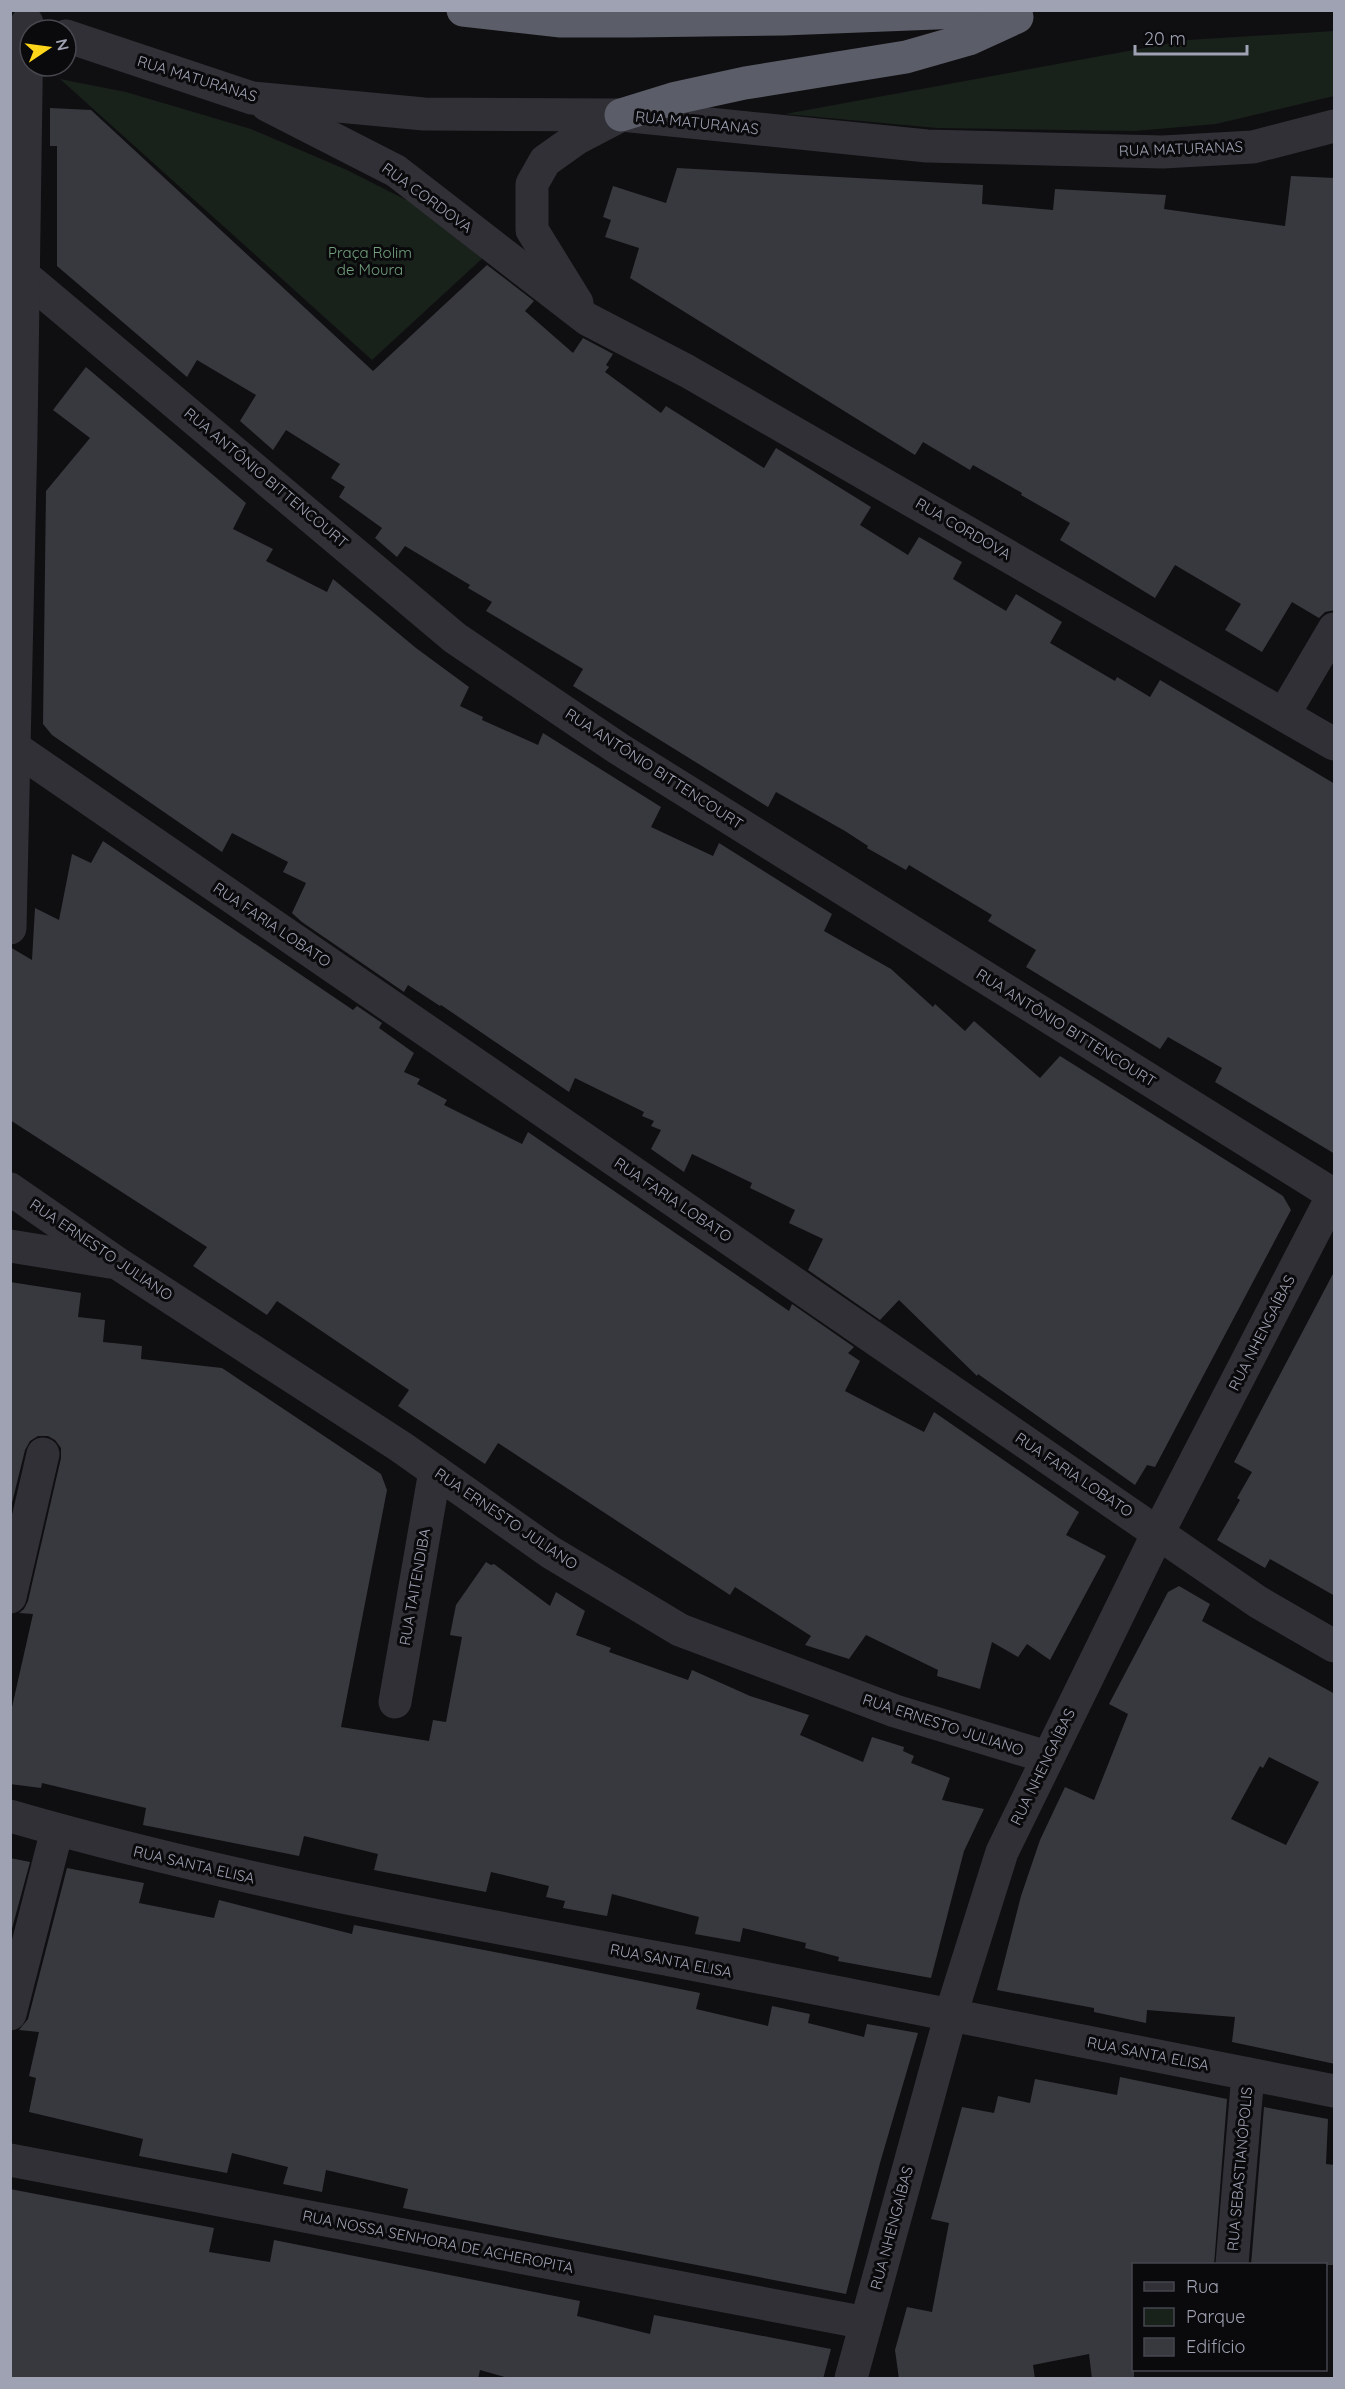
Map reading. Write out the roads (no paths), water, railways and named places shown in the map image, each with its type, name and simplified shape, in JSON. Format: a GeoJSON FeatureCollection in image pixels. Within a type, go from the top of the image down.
{"type":"FeatureCollection","features":[{"type":"Feature","properties":{"kind":"highway"},"geometry":{"type":"LineString","coordinates":[[463,10],[561,21],[783,19],[1012,10]]}},
{"type":"Feature","properties":{"kind":"highway"},"geometry":{"type":"LineString","coordinates":[[621,115],[676,98],[745,83],[906,57],[969,39],[1031,10]]}},
{"type":"Feature","properties":{"kind":"street","name":"RUA MATURANAS"},"geometry":{"type":"LineString","coordinates":[[78,40],[252,98],[424,114],[621,115],[927,146],[1163,152],[1253,147],[1335,126]]}},
{"type":"Feature","properties":{"kind":"street"},"geometry":{"type":"LineString","coordinates":[[10,928],[15,748],[16,434],[23,275],[27,78]]}},
{"type":"Feature","properties":{"kind":"street","name":"RUA CORDOVA"},"geometry":{"type":"LineString","coordinates":[[252,98],[396,171],[587,319],[687,370],[1335,744]]}},
{"type":"Feature","properties":{"kind":"street"},"geometry":{"type":"LineString","coordinates":[[587,319],[532,230],[532,184],[545,161],[576,139],[621,115]]}},
{"type":"Feature","properties":{"kind":"street","name":"RUA ANTÔNIO BITTENCOURT"},"geometry":{"type":"LineString","coordinates":[[23,275],[455,638],[619,749],[1334,1195]]}},
{"type":"Feature","properties":{"kind":"street"},"geometry":{"type":"LineString","coordinates":[[1284,714],[1335,629]]}},
{"type":"Feature","properties":{"kind":"street","name":"RUA FARIA LOBATO"},"geometry":{"type":"LineString","coordinates":[[15,748],[1258,1602],[1335,1646]]}},
{"type":"Feature","properties":{"kind":"street","name":"RUA ERNESTO JULIANO"},"geometry":{"type":"LineString","coordinates":[[10,1189],[117,1263],[435,1471],[550,1552],[680,1630],[895,1711],[1047,1757]]}},
{"type":"Feature","properties":{"kind":"street","name":"RUA NHENGAÍBAS"},"geometry":{"type":"LineString","coordinates":[[851,2379],[951,2014],[1002,1852],[1158,1533],[1334,1195]]}},
{"type":"Feature","properties":{"kind":"street"},"geometry":{"type":"LineString","coordinates":[[10,1246],[117,1263]]}},
{"type":"Feature","properties":{"kind":"street"},"geometry":{"type":"LineString","coordinates":[[10,1597],[43,1454]]}},
{"type":"Feature","properties":{"kind":"street","name":"RUA TAITENDIBA"},"geometry":{"type":"LineString","coordinates":[[395,1702],[435,1471]]}},
{"type":"Feature","properties":{"kind":"street","name":"RUA SANTA ELISA"},"geometry":{"type":"LineString","coordinates":[[10,1816],[138,1852],[331,1896],[951,2014],[1335,2091]]}},
{"type":"Feature","properties":{"kind":"street"},"geometry":{"type":"LineString","coordinates":[[10,2014],[57,1830]]}},
{"type":"Feature","properties":{"kind":"street","name":"RUA SEBASTIANÓPOLIS"},"geometry":{"type":"LineString","coordinates":[[1232,2263],[1248,2074]]}},
{"type":"Feature","properties":{"kind":"street","name":"RUA NOSSA SENHORA DE ACHEROPITA"},"geometry":{"type":"LineString","coordinates":[[10,2160],[866,2323]]}},
{"type":"Feature","properties":{"kind":"park label","name":"Praça Rolim de Moura"},"geometry":{"type":"Point","coordinates":[370,262]}}]}
